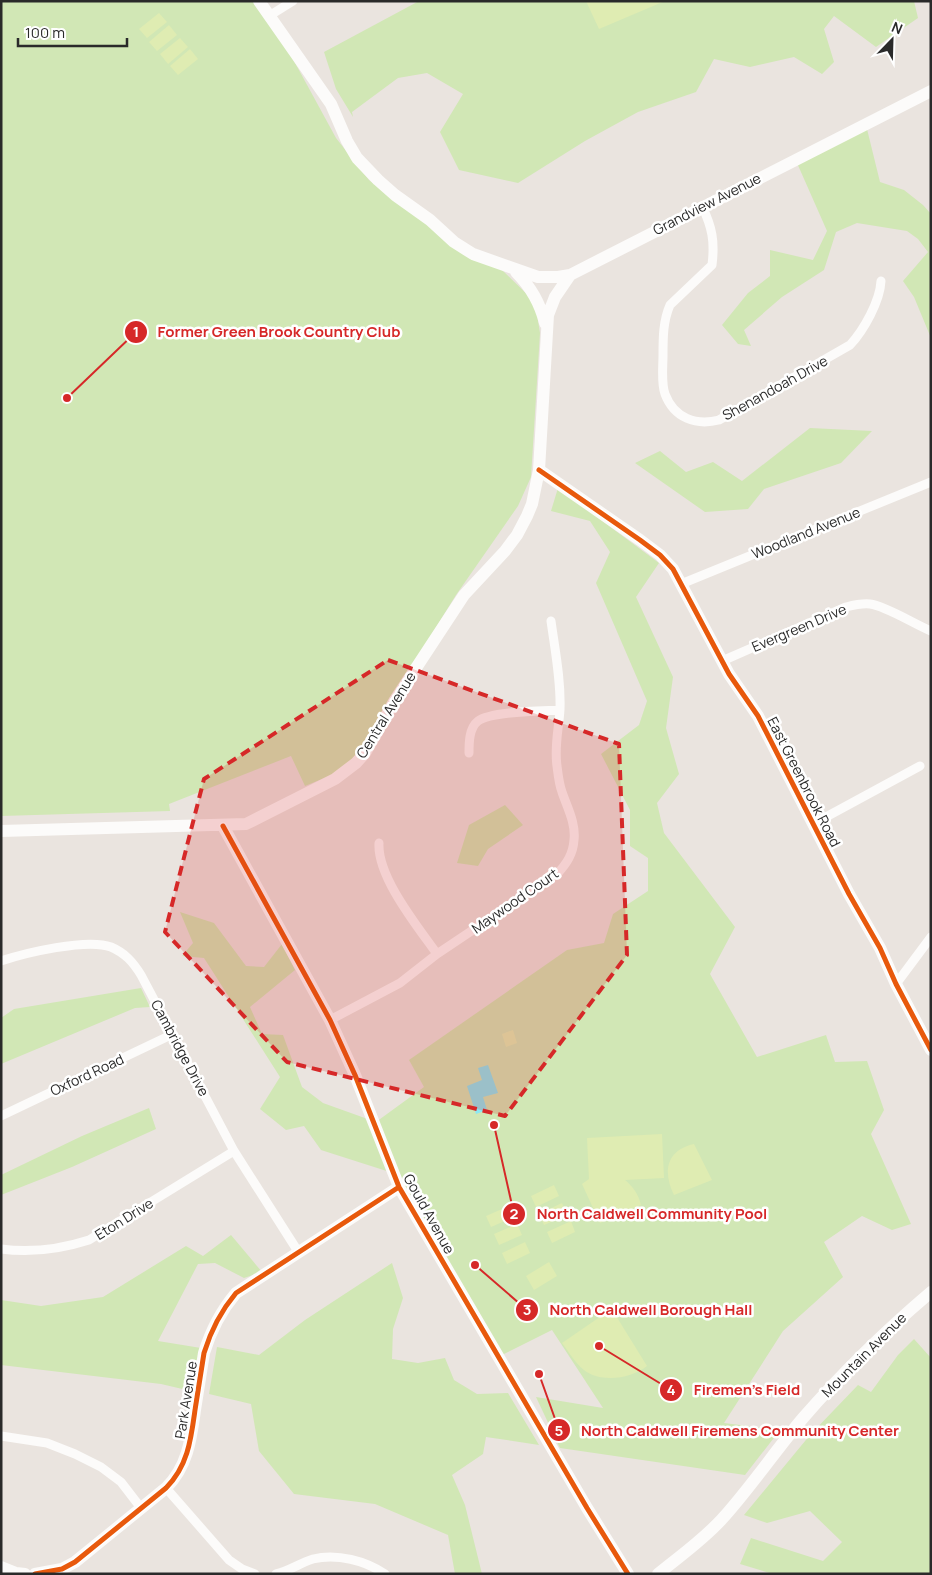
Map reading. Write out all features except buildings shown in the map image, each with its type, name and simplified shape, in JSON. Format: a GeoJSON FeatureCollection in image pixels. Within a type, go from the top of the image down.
{"type":"FeatureCollection","features":[{"type":"Feature","properties":{"kind":"street"},"geometry":{"type":"LineString","coordinates":[[259,1],[331,104],[352,150],[366,168],[396,195],[430,220],[454,242],[473,254],[538,277],[570,275]]}},
{"type":"Feature","properties":{"kind":"street"},"geometry":{"type":"LineString","coordinates":[[269,16],[293,1]]}},
{"type":"Feature","properties":{"kind":"street","name":"Grandview Avenue"},"geometry":{"type":"LineString","coordinates":[[544,365],[546,326],[550,306],[560,287],[570,275],[702,206],[930,93]]}},
{"type":"Feature","properties":{"kind":"street","name":"Shenandoah Drive"},"geometry":{"type":"LineString","coordinates":[[702,206],[710,224],[713,237],[712,265],[670,306],[667,313],[663,342],[664,393],[674,408],[691,421],[710,422],[719,420],[850,345],[858,336],[880,292],[881,281]]}},
{"type":"Feature","properties":{"kind":"street"},"geometry":{"type":"LineString","coordinates":[[514,270],[531,288],[542,311],[546,326]]}},
{"type":"Feature","properties":{"kind":"street","name":"Central Avenue"},"geometry":{"type":"LineString","coordinates":[[1,831],[246,824],[335,779],[356,763],[365,753],[395,700],[464,595],[506,551],[517,535],[532,504],[539,470],[544,365]]}},
{"type":"Feature","properties":{"kind":"street","name":"East Greenbrook Road"},"geometry":{"type":"LineString","coordinates":[[539,470],[660,555],[673,569],[722,661],[758,716],[849,894],[880,948],[896,984],[931,1050]]}},
{"type":"Feature","properties":{"kind":"street","name":"Woodland Avenue"},"geometry":{"type":"LineString","coordinates":[[681,584],[931,482]]}},
{"type":"Feature","properties":{"kind":"street","name":"Evergreen Drive"},"geometry":{"type":"LineString","coordinates":[[722,661],[846,607],[859,604],[871,604],[931,631]]}},
{"type":"Feature","properties":{"kind":"street","name":"Maywood Court"},"geometry":{"type":"LineString","coordinates":[[330,1020],[400,983],[437,954],[558,873],[568,861],[575,838],[573,822],[561,789],[557,764],[556,743],[560,710],[551,621]]}},
{"type":"Feature","properties":{"kind":"street"},"geometry":{"type":"LineString","coordinates":[[469,754],[469,740],[472,729],[479,720],[495,714],[560,710]]}},
{"type":"Feature","properties":{"kind":"street"},"geometry":{"type":"LineString","coordinates":[[813,824],[920,766]]}},
{"type":"Feature","properties":{"kind":"street","name":"Gould Avenue"},"geometry":{"type":"LineString","coordinates":[[223,826],[330,1020],[355,1075],[399,1187],[582,1500],[628,1574]]}},
{"type":"Feature","properties":{"kind":"street"},"geometry":{"type":"LineString","coordinates":[[379,843],[380,859],[399,900],[437,954]]}},
{"type":"Feature","properties":{"kind":"street"},"geometry":{"type":"LineString","coordinates":[[896,984],[931,937]]}},
{"type":"Feature","properties":{"kind":"street","name":"Cambridge Drive"},"geometry":{"type":"LineString","coordinates":[[1,962],[46,950],[84,944],[101,944],[122,952],[134,964],[234,1151],[299,1253]]}},
{"type":"Feature","properties":{"kind":"street","name":"Oxford Road"},"geometry":{"type":"LineString","coordinates":[[1,1116],[173,1034]]}},
{"type":"Feature","properties":{"kind":"street","name":"Eton Drive"},"geometry":{"type":"LineString","coordinates":[[1,1249],[36,1251],[66,1247],[89,1240],[234,1151]]}},
{"type":"Feature","properties":{"kind":"street","name":"Park Avenue"},"geometry":{"type":"LineString","coordinates":[[35,1574],[62,1569],[75,1562],[166,1488],[180,1470],[188,1455],[204,1353],[208,1340],[219,1315],[236,1293],[399,1187]]}},
{"type":"Feature","properties":{"kind":"street","name":"Mountain Avenue"},"geometry":{"type":"LineString","coordinates":[[658,1574],[710,1532],[734,1505],[783,1442],[842,1375],[931,1292]]}},
{"type":"Feature","properties":{"kind":"street"},"geometry":{"type":"LineString","coordinates":[[1,1436],[46,1443],[75,1454],[101,1467],[121,1482],[141,1508]]}},
{"type":"Feature","properties":{"kind":"street"},"geometry":{"type":"LineString","coordinates":[[166,1488],[229,1560],[242,1569],[255,1574]]}},
{"type":"Feature","properties":{"kind":"street"},"geometry":{"type":"LineString","coordinates":[[276,1574],[313,1559],[333,1558],[364,1563],[385,1574]]}},
{"type":"Feature","properties":{"kind":"street"},"geometry":{"type":"LineString","coordinates":[[1,1567],[16,1573],[25,1574]]}},
{"type":"Feature","properties":{"kind":"highlighted area"},"geometry":{"type":"Polygon","coordinates":[[[388,660],[619,744],[627,955],[505,1116],[287,1062],[165,932],[204,779],[388,660]]]}},
{"type":"Feature","properties":{"kind":"green space"},"geometry":{"type":"Polygon","coordinates":[[[1,1],[255,1],[282,39],[336,138],[369,180],[457,248],[501,269],[535,302],[540,333],[531,477],[518,506],[456,595],[358,753],[339,772],[305,786],[291,756],[169,804],[170,811],[1,816],[1,1]]]}},
{"type":"Feature","properties":{"kind":"green space"},"geometry":{"type":"Polygon","coordinates":[[[419,1],[914,1],[918,18],[876,47],[834,16],[824,29],[834,62],[822,74],[794,57],[750,67],[714,59],[696,92],[638,112],[585,141],[518,183],[459,170],[440,132],[463,94],[427,73],[398,78],[352,112],[353,117],[336,89],[324,52],[419,1]]]}},
{"type":"Feature","properties":{"kind":"green space"},"geometry":{"type":"Polygon","coordinates":[[[586,1],[665,1],[599,29],[586,1]]]}},
{"type":"Feature","properties":{"kind":"green space"},"geometry":{"type":"Polygon","coordinates":[[[159,13],[167,22],[147,38],[139,29],[159,13]]]}},
{"type":"Feature","properties":{"kind":"green space"},"geometry":{"type":"Polygon","coordinates":[[[169,25],[177,35],[157,51],[149,42],[169,25]]]}},
{"type":"Feature","properties":{"kind":"green space"},"geometry":{"type":"Polygon","coordinates":[[[180,38],[188,47],[168,64],[160,54],[180,38]]]}},
{"type":"Feature","properties":{"kind":"green space"},"geometry":{"type":"Polygon","coordinates":[[[190,49],[198,59],[178,75],[170,66],[190,49]]]}},
{"type":"Feature","properties":{"kind":"green space"},"geometry":{"type":"Polygon","coordinates":[[[867,129],[880,182],[904,190],[931,214],[931,338],[914,297],[903,281],[928,252],[918,239],[907,231],[857,223],[836,232],[824,270],[782,297],[744,330],[751,346],[738,344],[722,325],[748,293],[770,276],[770,250],[813,260],[827,231],[797,163],[867,129]]]}},
{"type":"Feature","properties":{"kind":"green space"},"geometry":{"type":"Polygon","coordinates":[[[810,428],[872,431],[841,463],[764,489],[748,509],[705,512],[635,463],[660,451],[686,472],[713,462],[742,481],[810,428]]]}},
{"type":"Feature","properties":{"kind":"green space"},"geometry":{"type":"Polygon","coordinates":[[[558,488],[659,563],[636,597],[673,677],[666,728],[679,774],[657,803],[664,833],[735,927],[710,974],[757,1057],[826,1035],[835,1062],[867,1061],[884,1110],[871,1134],[911,1224],[892,1230],[862,1216],[824,1242],[843,1277],[783,1331],[724,1423],[780,1430],[745,1475],[560,1448],[536,1397],[603,1408],[552,1330],[498,1357],[396,1174],[321,1150],[304,1126],[286,1130],[260,1109],[280,1077],[204,958],[182,956],[193,943],[180,912],[214,923],[246,966],[264,967],[282,944],[295,970],[250,1007],[262,1034],[283,1035],[302,1087],[323,1103],[376,1122],[424,1087],[409,1060],[567,950],[604,943],[613,914],[648,891],[648,858],[630,846],[630,810],[601,754],[639,725],[647,701],[596,583],[610,552],[590,521],[551,511],[558,488]]]}},
{"type":"Feature","properties":{"kind":"green space"},"geometry":{"type":"Polygon","coordinates":[[[505,805],[523,825],[488,849],[478,866],[457,863],[469,825],[505,805]]]}},
{"type":"Feature","properties":{"kind":"green space"},"geometry":{"type":"Polygon","coordinates":[[[141,988],[150,1007],[135,1008],[1,1064],[1,1018],[14,1009],[141,988]]]}},
{"type":"Feature","properties":{"kind":"green space"},"geometry":{"type":"Polygon","coordinates":[[[513,1030],[517,1043],[506,1047],[502,1034],[513,1030]]]}},
{"type":"Feature","properties":{"kind":"green space"},"geometry":{"type":"Polygon","coordinates":[[[149,1108],[156,1129],[72,1167],[1,1195],[1,1175],[82,1136],[149,1108]]]}},
{"type":"Feature","properties":{"kind":"green space"},"geometry":{"type":"Polygon","coordinates":[[[662,1134],[664,1178],[625,1180],[635,1191],[641,1205],[600,1223],[582,1184],[589,1179],[587,1138],[662,1134]]]}},
{"type":"Feature","properties":{"kind":"green space"},"geometry":{"type":"Polygon","coordinates":[[[694,1144],[712,1180],[674,1195],[668,1178],[669,1163],[678,1151],[694,1144]]]}},
{"type":"Feature","properties":{"kind":"green space"},"geometry":{"type":"Polygon","coordinates":[[[554,1185],[559,1196],[536,1207],[531,1196],[554,1185]]]}},
{"type":"Feature","properties":{"kind":"green space"},"geometry":{"type":"Polygon","coordinates":[[[562,1203],[567,1215],[544,1225],[539,1214],[562,1203]]]}},
{"type":"Feature","properties":{"kind":"green space"},"geometry":{"type":"Polygon","coordinates":[[[509,1206],[514,1217],[491,1227],[486,1216],[509,1206]]]}},
{"type":"Feature","properties":{"kind":"green space"},"geometry":{"type":"Polygon","coordinates":[[[571,1221],[575,1232],[552,1243],[547,1232],[571,1221]]]}},
{"type":"Feature","properties":{"kind":"green space"},"geometry":{"type":"Polygon","coordinates":[[[517,1224],[522,1235],[499,1245],[494,1234],[517,1224]]]}},
{"type":"Feature","properties":{"kind":"green space"},"geometry":{"type":"Polygon","coordinates":[[[231,1235],[262,1272],[244,1278],[215,1263],[198,1264],[158,1341],[201,1348],[191,1391],[161,1384],[1,1365],[1,1300],[41,1306],[103,1297],[186,1246],[203,1256],[231,1235]]]}},
{"type":"Feature","properties":{"kind":"green space"},"geometry":{"type":"Polygon","coordinates":[[[525,1242],[530,1253],[507,1264],[502,1253],[525,1242]]]}},
{"type":"Feature","properties":{"kind":"green space"},"geometry":{"type":"Polygon","coordinates":[[[549,1262],[557,1276],[534,1290],[526,1276],[549,1262]]]}},
{"type":"Feature","properties":{"kind":"green space"},"geometry":{"type":"Polygon","coordinates":[[[392,1263],[403,1298],[393,1329],[392,1359],[418,1363],[445,1358],[454,1380],[477,1394],[508,1393],[539,1445],[486,1437],[483,1454],[452,1475],[465,1505],[482,1574],[455,1574],[448,1535],[375,1504],[294,1494],[259,1451],[251,1404],[209,1394],[217,1347],[259,1355],[305,1320],[392,1263]]]}},
{"type":"Feature","properties":{"kind":"green space"},"geometry":{"type":"Polygon","coordinates":[[[610,1310],[613,1311],[647,1366],[633,1374],[616,1378],[598,1377],[584,1370],[562,1343],[610,1310]]]}},
{"type":"Feature","properties":{"kind":"green space"},"geometry":{"type":"Polygon","coordinates":[[[914,1339],[931,1358],[931,1574],[773,1574],[740,1564],[751,1538],[823,1561],[842,1542],[810,1511],[767,1523],[744,1515],[810,1435],[858,1385],[871,1392],[898,1355],[914,1339]]]}},
{"type":"Feature","properties":{"kind":"water"},"geometry":{"type":"Polygon","coordinates":[[[488,1065],[498,1093],[483,1097],[487,1110],[476,1114],[467,1086],[482,1080],[478,1068],[488,1065]]]}},
{"type":"Feature","properties":{"kind":"cycle path"},"geometry":{"type":"LineString","coordinates":[[539,470],[640,540],[660,555],[673,569],[729,674],[758,716],[849,894],[880,948],[896,984],[931,1050]]}},
{"type":"Feature","properties":{"kind":"cycle path"},"geometry":{"type":"LineString","coordinates":[[223,826],[330,1020],[355,1075],[399,1187],[587,1508],[628,1574]]}},
{"type":"Feature","properties":{"kind":"cycle path"},"geometry":{"type":"LineString","coordinates":[[35,1574],[62,1569],[75,1562],[166,1488],[173,1480],[184,1461],[190,1442],[204,1353],[213,1329],[236,1293],[399,1187]]}},
{"type":"Feature","properties":{"kind":"place","name":"Former Green Brook Country Club"},"geometry":{"type":"Point","coordinates":[67,398]}},
{"type":"Feature","properties":{"kind":"place","name":"North Caldwell Community Pool"},"geometry":{"type":"Point","coordinates":[494,1125]}},
{"type":"Feature","properties":{"kind":"place","name":"North Caldwell Borough Hall"},"geometry":{"type":"Point","coordinates":[475,1265]}},
{"type":"Feature","properties":{"kind":"place","name":"Firemen's Field"},"geometry":{"type":"Point","coordinates":[599,1346]}},
{"type":"Feature","properties":{"kind":"place","name":"North Caldwell Firemens Community Center"},"geometry":{"type":"Point","coordinates":[539,1374]}}]}
